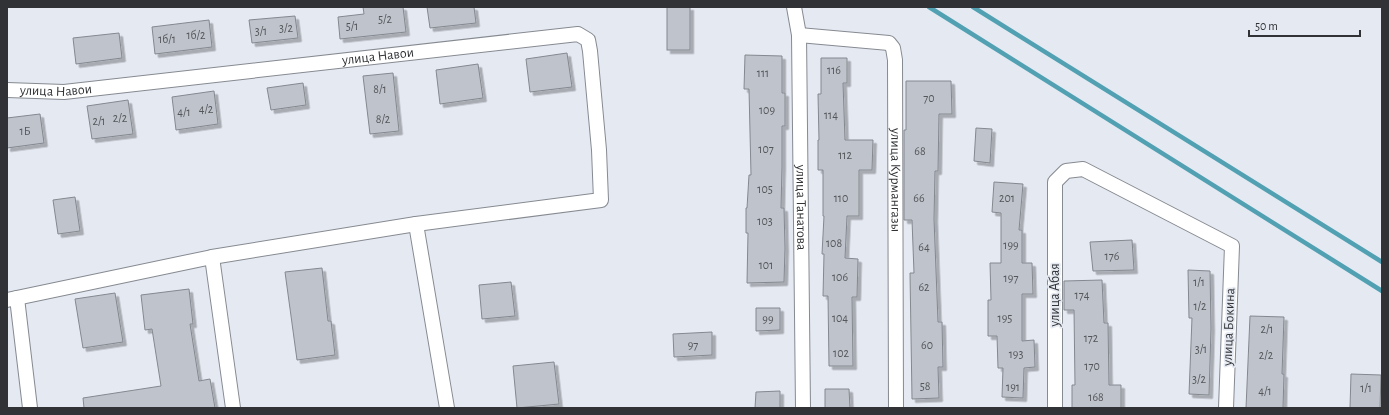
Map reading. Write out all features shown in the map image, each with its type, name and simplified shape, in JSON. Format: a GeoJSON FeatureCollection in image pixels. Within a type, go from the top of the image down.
{"type":"FeatureCollection","features":[{"type":"Feature","properties":{"kind":"street","name":"улица Танатова"},"geometry":{"type":"LineString","coordinates":[[794,7],[799,35],[803,408]]}},
{"type":"Feature","properties":{"kind":"street","name":"улица Навои"},"geometry":{"type":"LineString","coordinates":[[7,90],[64,92],[578,34],[588,40],[599,150],[601,200],[416,224]]}},
{"type":"Feature","properties":{"kind":"street","name":"улица Курмангазы"},"geometry":{"type":"LineString","coordinates":[[799,35],[889,43],[893,48],[895,60],[896,408]]}},
{"type":"Feature","properties":{"kind":"street","name":"улица Абая"},"geometry":{"type":"LineString","coordinates":[[1055,408],[1055,182],[1066,171],[1084,168],[1232,246]]}},
{"type":"Feature","properties":{"kind":"street"},"geometry":{"type":"LineString","coordinates":[[30,408],[12,299],[212,257],[416,224],[446,408]]}},
{"type":"Feature","properties":{"kind":"street","name":"улица Бокина"},"geometry":{"type":"LineString","coordinates":[[1226,408],[1232,246]]}},
{"type":"Feature","properties":{"kind":"street"},"geometry":{"type":"LineString","coordinates":[[212,257],[233,408]]}},
{"type":"Feature","properties":{"kind":"building"},"geometry":{"type":"Polygon","coordinates":[[[363,7],[403,7],[406,32],[340,39],[338,17],[364,14],[363,7]]]}},
{"type":"Feature","properties":{"kind":"building"},"geometry":{"type":"Polygon","coordinates":[[[427,7],[474,7],[476,23],[430,28],[427,7]]]}},
{"type":"Feature","properties":{"kind":"building"},"geometry":{"type":"Polygon","coordinates":[[[667,7],[690,7],[690,50],[667,50],[667,7]]]}},
{"type":"Feature","properties":{"kind":"building"},"geometry":{"type":"Polygon","coordinates":[[[295,16],[298,38],[252,43],[249,20],[295,16]]]}},
{"type":"Feature","properties":{"kind":"building"},"geometry":{"type":"Polygon","coordinates":[[[209,20],[212,47],[155,54],[152,27],[209,20]]]}},
{"type":"Feature","properties":{"kind":"building"},"geometry":{"type":"Polygon","coordinates":[[[119,33],[122,58],[76,64],[73,38],[119,33]]]}},
{"type":"Feature","properties":{"kind":"building"},"geometry":{"type":"Polygon","coordinates":[[[567,53],[572,87],[530,92],[526,59],[567,53]]]}},
{"type":"Feature","properties":{"kind":"building"},"geometry":{"type":"Polygon","coordinates":[[[745,55],[782,56],[782,93],[785,93],[785,126],[782,126],[781,208],[784,208],[784,282],[747,283],[748,233],[746,233],[746,208],[749,175],[751,175],[749,89],[744,89],[745,55]]]}},
{"type":"Feature","properties":{"kind":"building"},"geometry":{"type":"Polygon","coordinates":[[[821,58],[847,58],[847,83],[843,83],[845,140],[873,140],[872,170],[859,170],[859,216],[847,216],[845,258],[858,259],[857,297],[852,297],[853,366],[829,366],[828,296],[823,296],[823,170],[818,170],[818,94],[821,94],[821,58]]]}},
{"type":"Feature","properties":{"kind":"building"},"geometry":{"type":"Polygon","coordinates":[[[478,64],[483,98],[440,104],[436,70],[478,64]]]}},
{"type":"Feature","properties":{"kind":"building"},"geometry":{"type":"Polygon","coordinates":[[[393,73],[399,131],[370,134],[363,76],[393,73]]]}},
{"type":"Feature","properties":{"kind":"building"},"geometry":{"type":"Polygon","coordinates":[[[906,81],[951,81],[952,114],[939,114],[938,171],[935,171],[934,219],[938,322],[942,322],[943,367],[938,367],[939,398],[912,399],[910,273],[914,273],[912,220],[904,220],[904,130],[906,130],[906,81]]]}},
{"type":"Feature","properties":{"kind":"building"},"geometry":{"type":"Polygon","coordinates":[[[303,83],[306,105],[271,110],[267,88],[303,83]]]}},
{"type":"Feature","properties":{"kind":"building"},"geometry":{"type":"Polygon","coordinates":[[[214,91],[218,124],[176,130],[172,97],[214,91]]]}},
{"type":"Feature","properties":{"kind":"building"},"geometry":{"type":"Polygon","coordinates":[[[128,100],[133,134],[92,139],[87,106],[128,100]]]}},
{"type":"Feature","properties":{"kind":"building"},"geometry":{"type":"Polygon","coordinates":[[[40,114],[44,143],[7,148],[7,118],[40,114]]]}},
{"type":"Feature","properties":{"kind":"building"},"geometry":{"type":"Polygon","coordinates":[[[976,128],[992,129],[990,163],[974,161],[976,128]]]}},
{"type":"Feature","properties":{"kind":"building"},"geometry":{"type":"Polygon","coordinates":[[[994,182],[1023,184],[1019,230],[1022,230],[1022,263],[1032,263],[1033,294],[1022,294],[1022,341],[1034,340],[1035,367],[1024,368],[1023,398],[1002,397],[1003,368],[998,368],[997,336],[988,336],[988,300],[991,300],[990,263],[1001,263],[1001,213],[992,212],[994,182]]]}},
{"type":"Feature","properties":{"kind":"building"},"geometry":{"type":"Polygon","coordinates":[[[75,197],[80,231],[58,234],[53,200],[75,197]]]}},
{"type":"Feature","properties":{"kind":"building"},"geometry":{"type":"Polygon","coordinates":[[[1132,240],[1134,270],[1093,271],[1090,242],[1132,240]]]}},
{"type":"Feature","properties":{"kind":"building"},"geometry":{"type":"Polygon","coordinates":[[[322,268],[328,321],[331,321],[335,355],[297,360],[285,272],[322,268]]]}},
{"type":"Feature","properties":{"kind":"building"},"geometry":{"type":"Polygon","coordinates":[[[1188,270],[1210,271],[1211,328],[1209,395],[1189,394],[1192,318],[1189,318],[1188,270]]]}},
{"type":"Feature","properties":{"kind":"building"},"geometry":{"type":"Polygon","coordinates":[[[1102,280],[1104,323],[1108,323],[1109,385],[1121,385],[1121,408],[1072,408],[1072,385],[1075,385],[1074,310],[1064,310],[1064,281],[1102,280]]]}},
{"type":"Feature","properties":{"kind":"building"},"geometry":{"type":"Polygon","coordinates":[[[511,282],[515,316],[482,319],[479,285],[511,282]]]}},
{"type":"Feature","properties":{"kind":"building"},"geometry":{"type":"Polygon","coordinates":[[[189,289],[193,324],[190,324],[199,381],[210,379],[215,408],[84,408],[83,398],[161,386],[152,329],[145,330],[141,295],[189,289]]]}},
{"type":"Feature","properties":{"kind":"building"},"geometry":{"type":"Polygon","coordinates":[[[115,293],[123,342],[83,348],[75,299],[115,293]]]}},
{"type":"Feature","properties":{"kind":"building"},"geometry":{"type":"Polygon","coordinates":[[[756,308],[780,308],[780,330],[756,331],[756,308]]]}},
{"type":"Feature","properties":{"kind":"building"},"geometry":{"type":"Polygon","coordinates":[[[1250,316],[1284,317],[1282,374],[1284,374],[1283,408],[1246,408],[1250,316]]]}},
{"type":"Feature","properties":{"kind":"building"},"geometry":{"type":"Polygon","coordinates":[[[712,332],[712,355],[674,357],[673,334],[712,332]]]}},
{"type":"Feature","properties":{"kind":"building"},"geometry":{"type":"Polygon","coordinates":[[[554,362],[559,404],[517,408],[513,366],[554,362]]]}},
{"type":"Feature","properties":{"kind":"building"},"geometry":{"type":"Polygon","coordinates":[[[1351,374],[1381,375],[1380,408],[1350,408],[1351,374]]]}},
{"type":"Feature","properties":{"kind":"building"},"geometry":{"type":"Polygon","coordinates":[[[825,389],[849,389],[850,408],[825,408],[825,389]]]}},
{"type":"Feature","properties":{"kind":"building"},"geometry":{"type":"Polygon","coordinates":[[[780,391],[780,408],[755,408],[756,392],[780,391]]]}},
{"type":"Feature","properties":{"kind":"waterway"},"geometry":{"type":"LineString","coordinates":[[929,7],[1382,291]]}},
{"type":"Feature","properties":{"kind":"waterway"},"geometry":{"type":"LineString","coordinates":[[973,7],[1382,262]]}}]}
